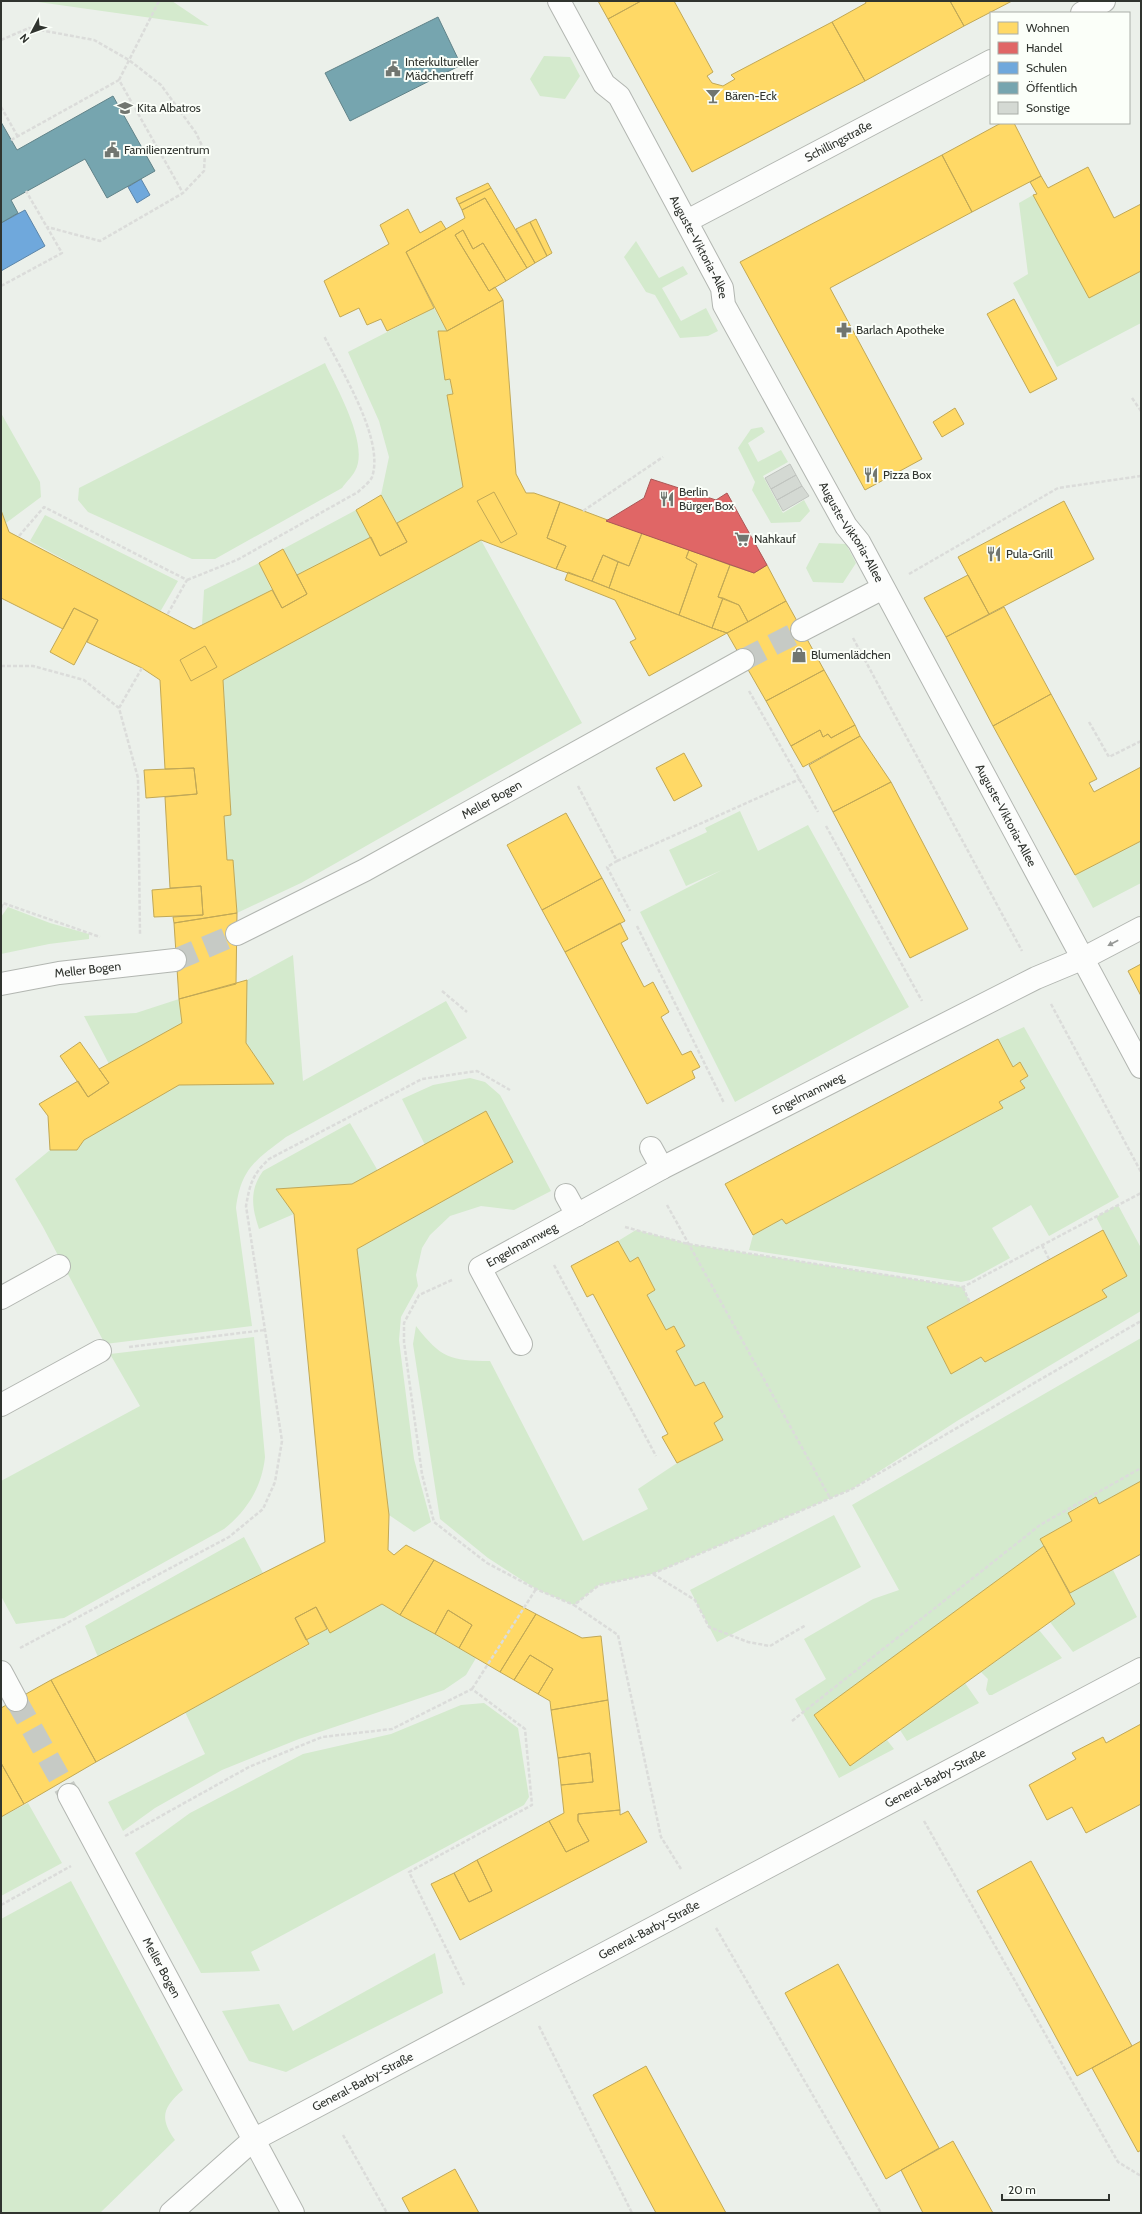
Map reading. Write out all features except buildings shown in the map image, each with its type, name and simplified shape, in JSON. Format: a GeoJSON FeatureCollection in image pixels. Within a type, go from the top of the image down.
{"type":"FeatureCollection","features":[{"type":"Feature","properties":{"kind":"street","name":"Auguste-Viktoria-Allee"},"geometry":{"type":"LineString","coordinates":[[559,1],[604,84],[618,96],[687,221],[722,288],[724,305],[846,526],[859,542],[1084,958],[1141,1067]]}},
{"type":"Feature","properties":{"kind":"street"},"geometry":{"type":"LineString","coordinates":[[1084,12],[1104,1]]}},
{"type":"Feature","properties":{"kind":"street","name":"Schillingstraße"},"geometry":{"type":"LineString","coordinates":[[687,221],[990,63]]}},
{"type":"Feature","properties":{"kind":"street"},"geometry":{"type":"LineString","coordinates":[[802,630],[884,588]]}},
{"type":"Feature","properties":{"kind":"street","name":"Meller Bogen"},"geometry":{"type":"LineString","coordinates":[[237,934],[365,870],[743,660]]}},
{"type":"Feature","properties":{"kind":"street","name":"Engelmannweg"},"geometry":{"type":"LineString","coordinates":[[480,1268],[662,1168],[738,1131],[1036,978],[1084,958],[1141,928]]}},
{"type":"Feature","properties":{"kind":"street","name":"Meller Bogen"},"geometry":{"type":"LineString","coordinates":[[1,984],[59,973],[175,960]]}},
{"type":"Feature","properties":{"kind":"street"},"geometry":{"type":"LineString","coordinates":[[651,1148],[662,1168]]}},
{"type":"Feature","properties":{"kind":"street"},"geometry":{"type":"LineString","coordinates":[[566,1195],[577,1215]]}},
{"type":"Feature","properties":{"kind":"street"},"geometry":{"type":"LineString","coordinates":[[1,1298],[59,1266]]}},
{"type":"Feature","properties":{"kind":"street"},"geometry":{"type":"LineString","coordinates":[[480,1268],[521,1344]]}},
{"type":"Feature","properties":{"kind":"street"},"geometry":{"type":"LineString","coordinates":[[1,1405],[100,1351]]}},
{"type":"Feature","properties":{"kind":"street","name":"General-Barby-Straße"},"geometry":{"type":"LineString","coordinates":[[171,2213],[253,2140],[1141,1669]]}},
{"type":"Feature","properties":{"kind":"street"},"geometry":{"type":"LineString","coordinates":[[1,1672],[16,1700]]}},
{"type":"Feature","properties":{"kind":"street","name":"Meller Bogen"},"geometry":{"type":"LineString","coordinates":[[69,1795],[293,2213]]}},
{"type":"Feature","properties":{"kind":"path"},"geometry":{"type":"LineString","coordinates":[[11,140],[119,80],[160,1]]}},
{"type":"Feature","properties":{"kind":"path"},"geometry":{"type":"LineString","coordinates":[[1,40],[29,28],[94,40],[129,60],[161,85],[196,133],[205,152],[204,171],[184,193],[100,241],[47,227]]}},
{"type":"Feature","properties":{"kind":"path"},"geometry":{"type":"LineString","coordinates":[[119,80],[184,193]]}},
{"type":"Feature","properties":{"kind":"path"},"geometry":{"type":"LineString","coordinates":[[1,108],[18,137]]}},
{"type":"Feature","properties":{"kind":"path"},"geometry":{"type":"LineString","coordinates":[[1,286],[62,253],[26,191]]}},
{"type":"Feature","properties":{"kind":"path"},"geometry":{"type":"LineString","coordinates":[[167,615],[187,580],[237,560],[358,492],[372,478],[375,455],[368,427],[324,336]]}},
{"type":"Feature","properties":{"kind":"path"},"geometry":{"type":"LineString","coordinates":[[1132,398],[1141,411]]}},
{"type":"Feature","properties":{"kind":"path"},"geometry":{"type":"LineString","coordinates":[[583,511],[662,457]]}},
{"type":"Feature","properties":{"kind":"path"},"geometry":{"type":"LineString","coordinates":[[905,576],[1058,488],[1141,476]]}},
{"type":"Feature","properties":{"kind":"path"},"geometry":{"type":"LineString","coordinates":[[19,536],[44,507],[187,580]]}},
{"type":"Feature","properties":{"kind":"path"},"geometry":{"type":"LineString","coordinates":[[839,611],[1141,1172]]}},
{"type":"Feature","properties":{"kind":"path"},"geometry":{"type":"LineString","coordinates":[[1,666],[33,666],[84,680],[119,708],[138,778],[140,934]]}},
{"type":"Feature","properties":{"kind":"path"},"geometry":{"type":"LineString","coordinates":[[119,708],[142,668]]}},
{"type":"Feature","properties":{"kind":"path"},"geometry":{"type":"LineString","coordinates":[[748,689],[818,812]]}},
{"type":"Feature","properties":{"kind":"path"},"geometry":{"type":"LineString","coordinates":[[1089,722],[1109,756],[1141,741]]}},
{"type":"Feature","properties":{"kind":"path"},"geometry":{"type":"LineString","coordinates":[[630,911],[607,867],[617,861],[800,779]]}},
{"type":"Feature","properties":{"kind":"path"},"geometry":{"type":"LineString","coordinates":[[576,782],[617,861]]}},
{"type":"Feature","properties":{"kind":"path"},"geometry":{"type":"LineString","coordinates":[[826,826],[937,1028]]}},
{"type":"Feature","properties":{"kind":"path"},"geometry":{"type":"LineString","coordinates":[[1,908],[4,903],[107,940]]}},
{"type":"Feature","properties":{"kind":"path"},"geometry":{"type":"LineString","coordinates":[[636,926],[738,1131]]}},
{"type":"Feature","properties":{"kind":"path"},"geometry":{"type":"LineString","coordinates":[[442,991],[467,1012]]}},
{"type":"Feature","properties":{"kind":"path"},"geometry":{"type":"LineString","coordinates":[[18,1649],[229,1537],[263,1509],[275,1482],[282,1441],[246,1206],[250,1183],[257,1170],[269,1159],[422,1079],[477,1071],[510,1090]]}},
{"type":"Feature","properties":{"kind":"path"},"geometry":{"type":"LineString","coordinates":[[625,1228],[688,1244],[963,1287],[1141,1193]]}},
{"type":"Feature","properties":{"kind":"path"},"geometry":{"type":"LineString","coordinates":[[667,1205],[830,1498]]}},
{"type":"Feature","properties":{"kind":"path"},"geometry":{"type":"LineString","coordinates":[[1042,1245],[1049,1259]]}},
{"type":"Feature","properties":{"kind":"path"},"geometry":{"type":"LineString","coordinates":[[554,1265],[656,1456]]}},
{"type":"Feature","properties":{"kind":"path"},"geometry":{"type":"LineString","coordinates":[[480,1268],[419,1295],[404,1323],[404,1342],[422,1474],[434,1522],[487,1563],[536,1589],[574,1605],[618,1635],[661,1837],[681,1869]]}},
{"type":"Feature","properties":{"kind":"path"},"geometry":{"type":"LineString","coordinates":[[963,1287],[970,1303]]}},
{"type":"Feature","properties":{"kind":"path"},"geometry":{"type":"LineString","coordinates":[[574,1605],[599,1585],[652,1574],[852,1489],[1141,1321]]}},
{"type":"Feature","properties":{"kind":"path"},"geometry":{"type":"LineString","coordinates":[[100,1351],[265,1330]]}},
{"type":"Feature","properties":{"kind":"path"},"geometry":{"type":"LineString","coordinates":[[792,1721],[1040,1525],[1141,1468]]}},
{"type":"Feature","properties":{"kind":"path"},"geometry":{"type":"LineString","coordinates":[[652,1574],[695,1600],[709,1628],[748,1642],[770,1646],[806,1625]]}},
{"type":"Feature","properties":{"kind":"path"},"geometry":{"type":"LineString","coordinates":[[119,1839],[248,1767],[322,1737],[392,1729],[472,1690],[536,1589]]}},
{"type":"Feature","properties":{"kind":"path"},"geometry":{"type":"LineString","coordinates":[[464,1985],[409,1872],[532,1805],[525,1729],[472,1690]]}},
{"type":"Feature","properties":{"kind":"path"},"geometry":{"type":"LineString","coordinates":[[924,1821],[1118,2162],[1141,2176]]}},
{"type":"Feature","properties":{"kind":"path"},"geometry":{"type":"LineString","coordinates":[[1,1905],[71,1866]]}},
{"type":"Feature","properties":{"kind":"path"},"geometry":{"type":"LineString","coordinates":[[716,1928],[881,2213]]}},
{"type":"Feature","properties":{"kind":"path"},"geometry":{"type":"LineString","coordinates":[[539,2026],[632,2213]]}},
{"type":"Feature","properties":{"kind":"path"},"geometry":{"type":"LineString","coordinates":[[343,2135],[387,2213]]}},
{"type":"Feature","properties":{"kind":"green space"},"geometry":{"type":"Polygon","coordinates":[[[31,1],[172,1],[209,26],[31,1]]]}},
{"type":"Feature","properties":{"kind":"green space"},"geometry":{"type":"Polygon","coordinates":[[[544,56],[570,57],[580,76],[565,99],[540,96],[530,79],[544,56]]]}},
{"type":"Feature","properties":{"kind":"green space"},"geometry":{"type":"Polygon","coordinates":[[[1033,195],[1089,298],[1141,271],[1141,323],[1057,367],[1013,283],[1028,274],[1019,203],[1033,195]]]}},
{"type":"Feature","properties":{"kind":"green space"},"geometry":{"type":"Polygon","coordinates":[[[636,241],[659,278],[683,266],[688,274],[662,288],[681,321],[706,308],[718,331],[708,336],[680,338],[655,295],[646,292],[624,257],[636,241]]]}},
{"type":"Feature","properties":{"kind":"green space"},"geometry":{"type":"Polygon","coordinates":[[[434,308],[447,331],[438,331],[445,380],[450,379],[453,394],[447,395],[463,487],[397,523],[381,495],[389,457],[379,421],[348,352],[434,308]]]}},
{"type":"Feature","properties":{"kind":"green space"},"geometry":{"type":"Polygon","coordinates":[[[325,363],[350,416],[355,432],[358,447],[358,460],[355,471],[342,488],[215,559],[192,559],[88,512],[78,500],[79,488],[325,363]]]}},
{"type":"Feature","properties":{"kind":"green space"},"geometry":{"type":"Polygon","coordinates":[[[1,413],[40,482],[41,497],[6,523],[1,510],[1,413]]]}},
{"type":"Feature","properties":{"kind":"green space"},"geometry":{"type":"Polygon","coordinates":[[[762,427],[765,432],[748,443],[758,462],[781,450],[788,462],[763,476],[783,513],[804,500],[810,511],[800,522],[771,523],[752,490],[755,482],[738,448],[751,429],[762,427]]]}},
{"type":"Feature","properties":{"kind":"green space"},"geometry":{"type":"Polygon","coordinates":[[[356,510],[371,537],[297,575],[283,549],[356,510]]]}},
{"type":"Feature","properties":{"kind":"green space"},"geometry":{"type":"Polygon","coordinates":[[[45,515],[178,581],[160,612],[30,541],[45,515]]]}},
{"type":"Feature","properties":{"kind":"green space"},"geometry":{"type":"Polygon","coordinates":[[[481,540],[582,723],[301,883],[237,913],[233,861],[227,860],[224,816],[231,815],[223,680],[481,540]]]}},
{"type":"Feature","properties":{"kind":"green space"},"geometry":{"type":"Polygon","coordinates":[[[819,543],[846,544],[856,563],[843,583],[813,582],[806,568],[819,543]]]}},
{"type":"Feature","properties":{"kind":"green space"},"geometry":{"type":"Polygon","coordinates":[[[259,563],[272,590],[202,625],[204,590],[259,563]]]}},
{"type":"Feature","properties":{"kind":"green space"},"geometry":{"type":"Polygon","coordinates":[[[740,811],[758,851],[808,825],[909,1007],[735,1102],[640,912],[722,870],[686,886],[669,850],[707,832],[705,828],[740,811]]]}},
{"type":"Feature","properties":{"kind":"green space"},"geometry":{"type":"Polygon","coordinates":[[[1141,841],[1141,883],[1093,908],[1075,875],[1141,841]]]}},
{"type":"Feature","properties":{"kind":"green space"},"geometry":{"type":"Polygon","coordinates":[[[8,907],[50,923],[89,934],[89,939],[49,944],[1,954],[1,917],[8,907]]]}},
{"type":"Feature","properties":{"kind":"green space"},"geometry":{"type":"Polygon","coordinates":[[[293,955],[303,1081],[446,1001],[467,1038],[286,1137],[258,1159],[246,1174],[238,1194],[236,1208],[252,1326],[105,1344],[43,1227],[15,1179],[50,1150],[77,1150],[84,1140],[179,1085],[273,1084],[246,1043],[247,980],[293,955]]]}},
{"type":"Feature","properties":{"kind":"green space"},"geometry":{"type":"Polygon","coordinates":[[[179,999],[182,1023],[109,1064],[84,1016],[136,1013],[179,999]]]}},
{"type":"Feature","properties":{"kind":"green space"},"geometry":{"type":"Polygon","coordinates":[[[1024,1027],[1119,1197],[1049,1236],[1031,1205],[992,1228],[1010,1258],[970,1280],[961,1282],[749,1250],[753,1235],[782,1219],[786,1224],[1002,1109],[999,1102],[1024,1088],[1020,1081],[1028,1076],[1020,1062],[1013,1067],[998,1039],[1024,1027]]]}},
{"type":"Feature","properties":{"kind":"green space"},"geometry":{"type":"Polygon","coordinates":[[[470,1078],[485,1082],[500,1095],[551,1191],[514,1210],[481,1206],[450,1216],[430,1235],[422,1248],[416,1275],[418,1286],[401,1317],[399,1340],[414,1459],[431,1522],[414,1532],[389,1515],[357,1249],[513,1162],[486,1111],[425,1145],[402,1099],[433,1085],[470,1078]]]}},
{"type":"Feature","properties":{"kind":"green space"},"geometry":{"type":"Polygon","coordinates":[[[350,1123],[378,1171],[352,1184],[277,1189],[294,1214],[259,1229],[253,1206],[253,1199],[255,1185],[263,1171],[350,1123]]]}},
{"type":"Feature","properties":{"kind":"green space"},"geometry":{"type":"Polygon","coordinates":[[[1118,1205],[1141,1248],[1141,1311],[957,1421],[852,1489],[652,1574],[599,1585],[574,1605],[536,1589],[488,1558],[440,1519],[413,1344],[416,1326],[432,1345],[447,1356],[465,1360],[490,1361],[583,1541],[648,1509],[638,1489],[677,1463],[723,1440],[714,1423],[723,1417],[704,1382],[695,1386],[676,1351],[685,1346],[674,1326],[666,1330],[647,1295],[655,1290],[638,1258],[630,1262],[618,1241],[636,1230],[688,1244],[963,1287],[970,1303],[927,1327],[951,1374],[981,1357],[985,1362],[1107,1297],[1102,1290],[1127,1276],[1096,1217],[1118,1205]]]}},
{"type":"Feature","properties":{"kind":"green space"},"geometry":{"type":"Polygon","coordinates":[[[254,1337],[265,1457],[261,1478],[247,1506],[233,1522],[224,1529],[64,1618],[16,1624],[1,1596],[1,1481],[140,1406],[110,1354],[254,1337]]]}},
{"type":"Feature","properties":{"kind":"green space"},"geometry":{"type":"Polygon","coordinates":[[[1141,1338],[1141,1481],[1099,1504],[1095,1497],[1068,1512],[1072,1521],[1040,1539],[1044,1546],[814,1715],[850,1766],[887,1740],[894,1749],[839,1778],[795,1699],[826,1679],[804,1639],[873,1599],[899,1590],[852,1505],[1141,1338]]]}},
{"type":"Feature","properties":{"kind":"green space"},"geometry":{"type":"Polygon","coordinates":[[[834,1515],[861,1567],[717,1642],[690,1590],[834,1515]]]}},
{"type":"Feature","properties":{"kind":"green space"},"geometry":{"type":"Polygon","coordinates":[[[244,1537],[263,1573],[98,1657],[85,1626],[244,1537]]]}},
{"type":"Feature","properties":{"kind":"green space"},"geometry":{"type":"Polygon","coordinates":[[[1113,1570],[1137,1617],[1073,1652],[1050,1622],[1075,1604],[1070,1593],[1113,1570]]]}},
{"type":"Feature","properties":{"kind":"green space"},"geometry":{"type":"Polygon","coordinates":[[[382,1604],[476,1658],[466,1675],[444,1690],[299,1739],[222,1770],[155,1808],[123,1831],[108,1802],[205,1754],[185,1712],[309,1645],[306,1640],[327,1629],[330,1633],[382,1604]]]}},
{"type":"Feature","properties":{"kind":"green space"},"geometry":{"type":"Polygon","coordinates":[[[1039,1630],[1062,1658],[992,1695],[989,1695],[986,1690],[988,1679],[981,1672],[1039,1630]]]}},
{"type":"Feature","properties":{"kind":"green space"},"geometry":{"type":"Polygon","coordinates":[[[965,1683],[979,1703],[907,1741],[900,1730],[965,1683]]]}},
{"type":"Feature","properties":{"kind":"green space"},"geometry":{"type":"Polygon","coordinates":[[[484,1703],[518,1728],[529,1797],[524,1805],[251,1952],[260,1971],[201,1973],[135,1853],[190,1813],[303,1754],[391,1734],[461,1705],[484,1703]]]}},
{"type":"Feature","properties":{"kind":"green space"},"geometry":{"type":"Polygon","coordinates":[[[28,1803],[62,1863],[1,1896],[1,1817],[28,1803]]]}},
{"type":"Feature","properties":{"kind":"green space"},"geometry":{"type":"Polygon","coordinates":[[[71,1881],[183,2090],[167,2107],[165,2119],[175,2140],[100,2213],[1,2213],[1,1919],[71,1881]]]}},
{"type":"Feature","properties":{"kind":"green space"},"geometry":{"type":"Polygon","coordinates":[[[435,1953],[443,1993],[286,2072],[249,2061],[222,2011],[279,2004],[293,2031],[435,1953]]]}},
{"type":"Feature","properties":{"kind":"tunnel"},"geometry":{"type":"LineString","coordinates":[[743,660],[802,630]]}},
{"type":"Feature","properties":{"kind":"tunnel"},"geometry":{"type":"LineString","coordinates":[[175,960],[237,934]]}},
{"type":"Feature","properties":{"kind":"tunnel"},"geometry":{"type":"LineString","coordinates":[[16,1700],[69,1795]]}},
{"type":"Feature","properties":{"kind":"place","name":"Interkultureller Mädchentreff"},"geometry":{"type":"Point","coordinates":[393,69]}},
{"type":"Feature","properties":{"kind":"place","name":"Bären-Eck"},"geometry":{"type":"Point","coordinates":[713,96]}},
{"type":"Feature","properties":{"kind":"place","name":"Kita Albatros"},"geometry":{"type":"Point","coordinates":[125,108]}},
{"type":"Feature","properties":{"kind":"place","name":"Familienzentrum"},"geometry":{"type":"Point","coordinates":[112,150]}},
{"type":"Feature","properties":{"kind":"place","name":"Barlach Apotheke"},"geometry":{"type":"Point","coordinates":[844,330]}},
{"type":"Feature","properties":{"kind":"place","name":"Pizza Box"},"geometry":{"type":"Point","coordinates":[871,475]}},
{"type":"Feature","properties":{"kind":"place","name":"Berlin Bürger Box"},"geometry":{"type":"Point","coordinates":[667,499]}},
{"type":"Feature","properties":{"kind":"place","name":"Nahkauf"},"geometry":{"type":"Point","coordinates":[742,539]}},
{"type":"Feature","properties":{"kind":"place","name":"Pula-Grill"},"geometry":{"type":"Point","coordinates":[994,554]}},
{"type":"Feature","properties":{"kind":"place","name":"Blumenlädchen"},"geometry":{"type":"Point","coordinates":[799,655]}}]}
